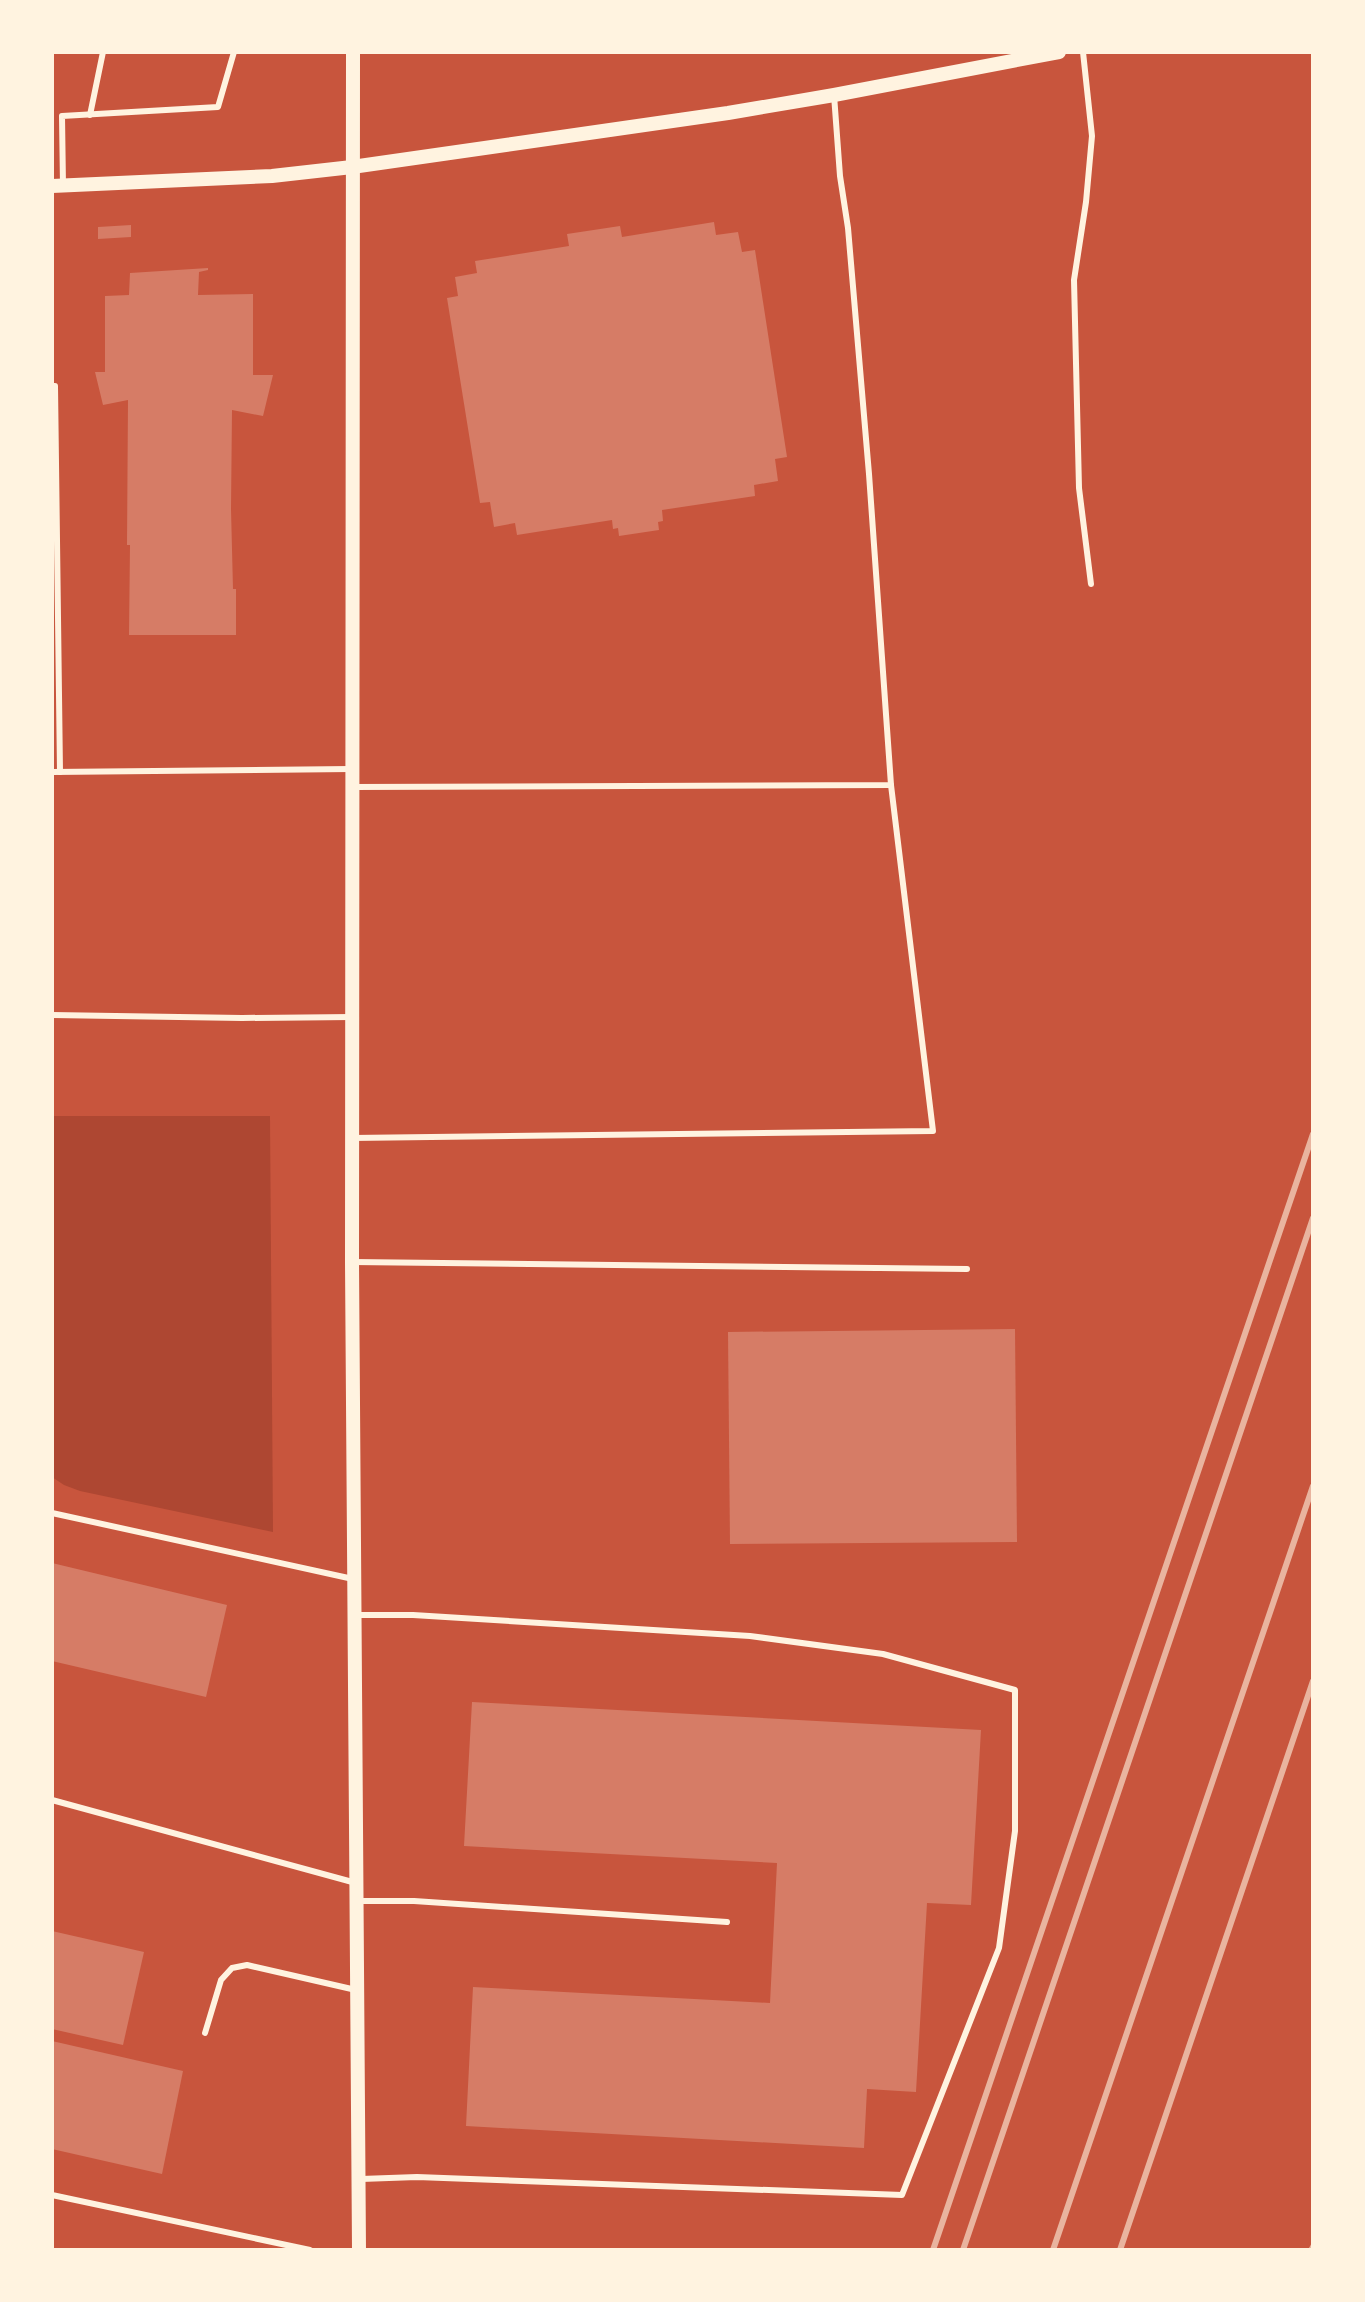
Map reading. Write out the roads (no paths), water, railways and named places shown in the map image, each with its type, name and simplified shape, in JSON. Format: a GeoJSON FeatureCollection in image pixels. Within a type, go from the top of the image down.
{"type":"FeatureCollection","features":[{"type":"Feature","properties":{"kind":"street"},"geometry":{"type":"LineString","coordinates":[[353,52],[352,1262],[359,2250]]}},
{"type":"Feature","properties":{"kind":"street"},"geometry":{"type":"LineString","coordinates":[[57,186],[272,176],[352,167],[728,113],[834,95],[1003,58],[1059,52]]}},
{"type":"Feature","properties":{"kind":"lane"},"geometry":{"type":"LineString","coordinates":[[90,115],[103,52]]}},
{"type":"Feature","properties":{"kind":"lane"},"geometry":{"type":"LineString","coordinates":[[57,186],[62,116],[218,107],[234,52]]}},
{"type":"Feature","properties":{"kind":"lane"},"geometry":{"type":"LineString","coordinates":[[1083,52],[1092,136],[1074,280],[1079,488],[1091,584]]}},
{"type":"Feature","properties":{"kind":"lane"},"geometry":{"type":"LineString","coordinates":[[352,1138],[933,1131],[891,785],[869,474],[834,95]]}},
{"type":"Feature","properties":{"kind":"lane"},"geometry":{"type":"LineString","coordinates":[[52,386],[55,386],[56,772],[351,769]]}},
{"type":"Feature","properties":{"kind":"lane"},"geometry":{"type":"LineString","coordinates":[[352,787],[891,785]]}},
{"type":"Feature","properties":{"kind":"lane"},"geometry":{"type":"LineString","coordinates":[[52,1015],[352,1017]]}},
{"type":"Feature","properties":{"kind":"lane"},"geometry":{"type":"LineString","coordinates":[[352,1262],[967,1269]]}},
{"type":"Feature","properties":{"kind":"lane"},"geometry":{"type":"LineString","coordinates":[[52,1513],[354,1579]]}},
{"type":"Feature","properties":{"kind":"lane"},"geometry":{"type":"LineString","coordinates":[[355,1615],[413,1615],[750,1636],[883,1654],[1015,1690],[1015,1831],[999,1948],[902,2195],[417,2177],[357,2180]]}},
{"type":"Feature","properties":{"kind":"lane"},"geometry":{"type":"LineString","coordinates":[[52,1800],[356,1883]]}},
{"type":"Feature","properties":{"kind":"lane"},"geometry":{"type":"LineString","coordinates":[[356,1901],[414,1901],[727,1922]]}},
{"type":"Feature","properties":{"kind":"lane"},"geometry":{"type":"LineString","coordinates":[[205,2033],[221,1980],[232,1968],[247,1965],[356,1990]]}},
{"type":"Feature","properties":{"kind":"lane"},"geometry":{"type":"LineString","coordinates":[[52,2195],[310,2250]]}},
{"type":"Feature","properties":{"kind":"tram line"},"geometry":{"type":"LineString","coordinates":[[1309,2250],[1313,2243]]}},
{"type":"Feature","properties":{"kind":"railway"},"geometry":{"type":"LineString","coordinates":[[933,2250],[1313,1134]]}},
{"type":"Feature","properties":{"kind":"railway"},"geometry":{"type":"LineString","coordinates":[[963,2250],[1313,1218]]}},
{"type":"Feature","properties":{"kind":"railway"},"geometry":{"type":"LineString","coordinates":[[1053,2250],[1313,1486]]}},
{"type":"Feature","properties":{"kind":"railway"},"geometry":{"type":"LineString","coordinates":[[1120,2250],[1313,1681]]}}]}
